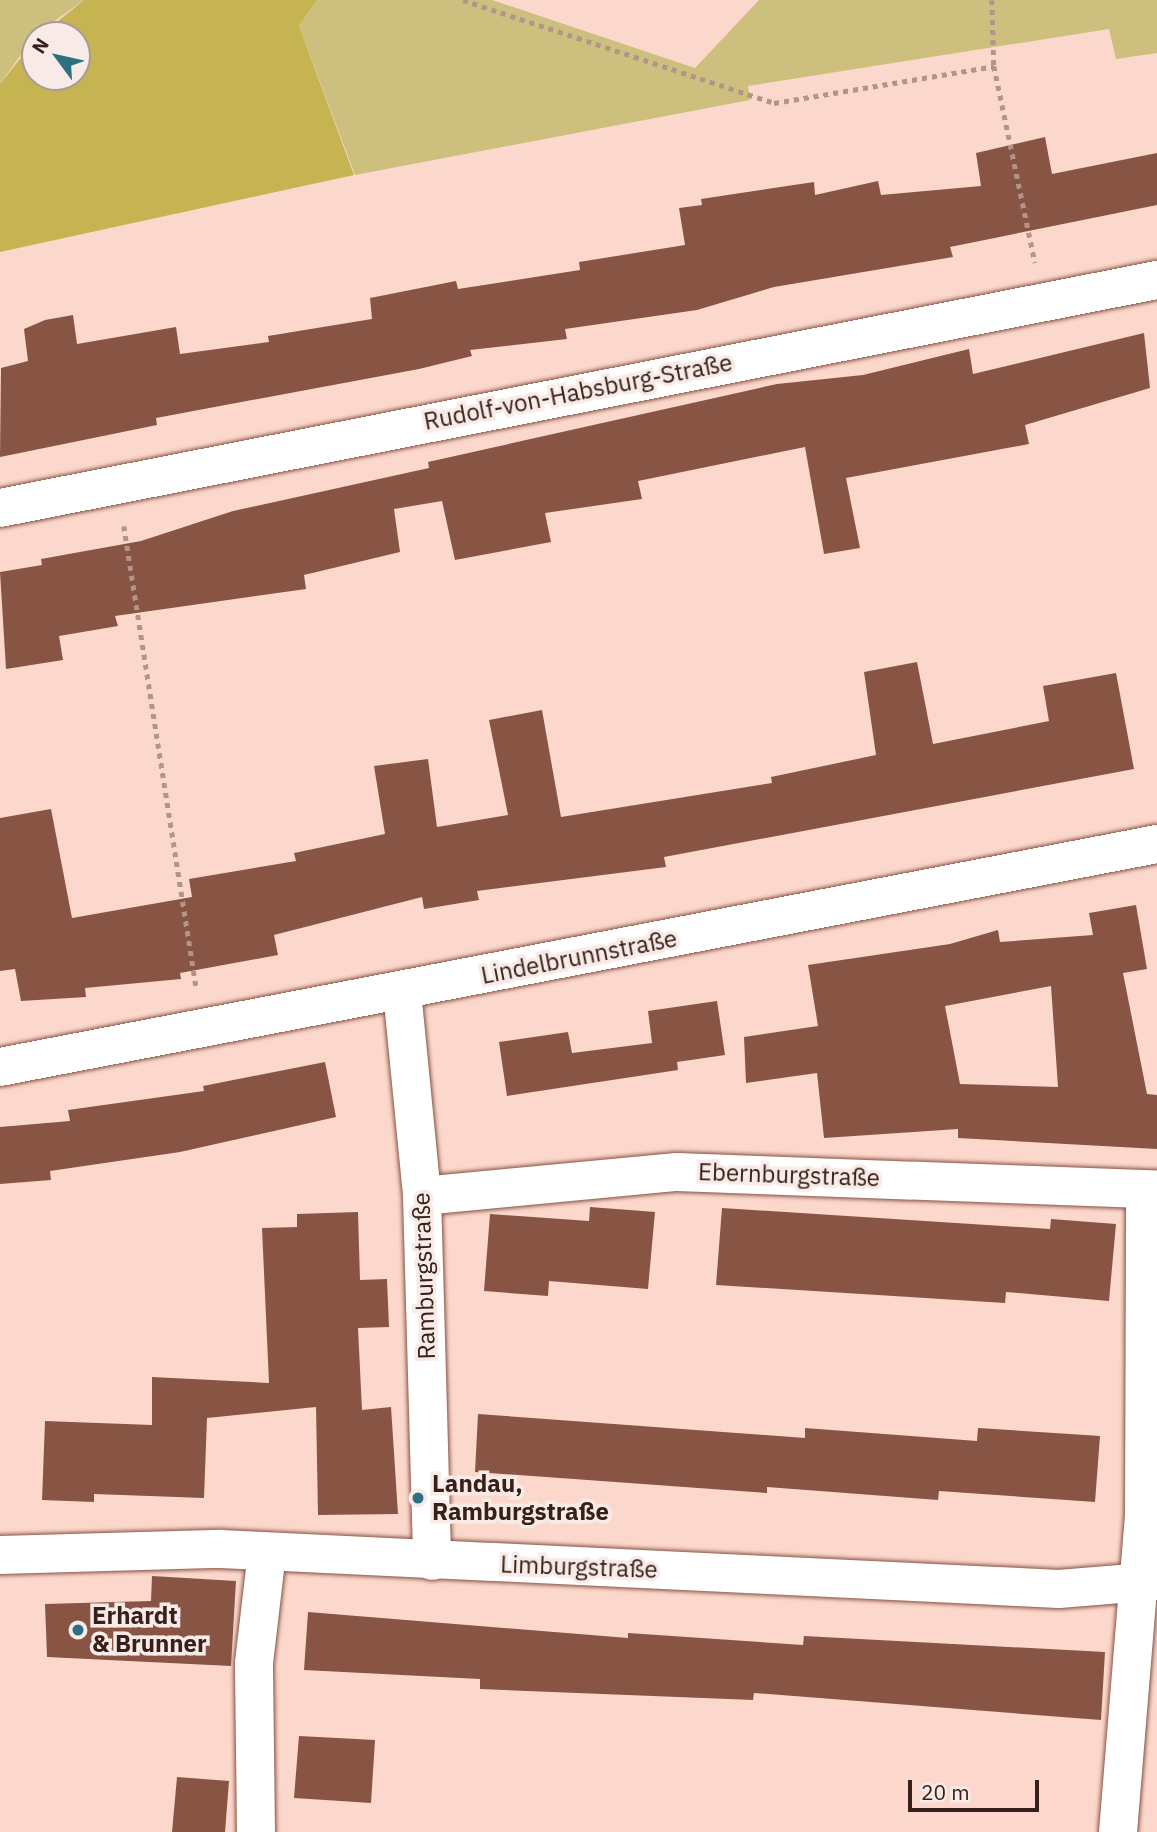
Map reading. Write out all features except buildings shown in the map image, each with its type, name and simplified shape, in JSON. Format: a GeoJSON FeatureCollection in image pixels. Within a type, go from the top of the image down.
{"type":"FeatureCollection","features":[{"type":"Feature","properties":{"kind":"street","name":"Rudolf-von-Habsburg-Straße"},"geometry":{"type":"LineString","coordinates":[[0,508],[1042,299],[1157,280]]}},
{"type":"Feature","properties":{"kind":"street","name":"Lindelbrunnstraße"},"geometry":{"type":"LineString","coordinates":[[0,1067],[1157,845]]}},
{"type":"Feature","properties":{"kind":"street","name":"Ramburgstraße"},"geometry":{"type":"LineString","coordinates":[[402,991],[422,1196],[432,1561]]}},
{"type":"Feature","properties":{"kind":"street","name":"Ebernburgstraße"},"geometry":{"type":"LineString","coordinates":[[422,1196],[677,1171],[1151,1190]]}},
{"type":"Feature","properties":{"kind":"street"},"geometry":{"type":"LineString","coordinates":[[1118,1832],[1148,1581],[1151,1190]]}},
{"type":"Feature","properties":{"kind":"street"},"geometry":{"type":"LineString","coordinates":[[256,1832],[254,1663],[267,1552]]}},
{"type":"Feature","properties":{"kind":"street","name":"Limburgstraße"},"geometry":{"type":"LineString","coordinates":[[0,1555],[267,1552],[1059,1589],[1148,1581]]}},
{"type":"Feature","properties":{"kind":"path"},"geometry":{"type":"LineString","coordinates":[[463,0],[774,103],[994,66]]}},
{"type":"Feature","properties":{"kind":"path"},"geometry":{"type":"LineString","coordinates":[[992,0],[994,66],[1042,299]]}},
{"type":"Feature","properties":{"kind":"path"},"geometry":{"type":"LineString","coordinates":[[126,538],[203,1030]]}},
{"type":"Feature","properties":{"kind":"shaded area"},"geometry":{"type":"Polygon","coordinates":[[[0,0],[84,0],[55,21],[21,21],[21,55],[0,84],[0,0]]]}},
{"type":"Feature","properties":{"kind":"shaded area"},"geometry":{"type":"Polygon","coordinates":[[[84,0],[317,0],[299,26],[354,175],[0,252],[0,84],[21,58],[21,91],[91,91],[91,21],[58,21],[84,0]]]}},
{"type":"Feature","properties":{"kind":"shaded area"},"geometry":{"type":"Polygon","coordinates":[[[317,0],[492,0],[695,68],[759,0],[1157,0],[1157,53],[1116,59],[1109,29],[748,86],[750,100],[355,175],[299,26],[317,0]]]}},
{"type":"Feature","properties":{"kind":"place","name":"Landau, Ramburgstraße"},"geometry":{"type":"Point","coordinates":[418,1498]}},
{"type":"Feature","properties":{"kind":"place","name":"Erhardt & Brunner"},"geometry":{"type":"Point","coordinates":[78,1630]}}]}
